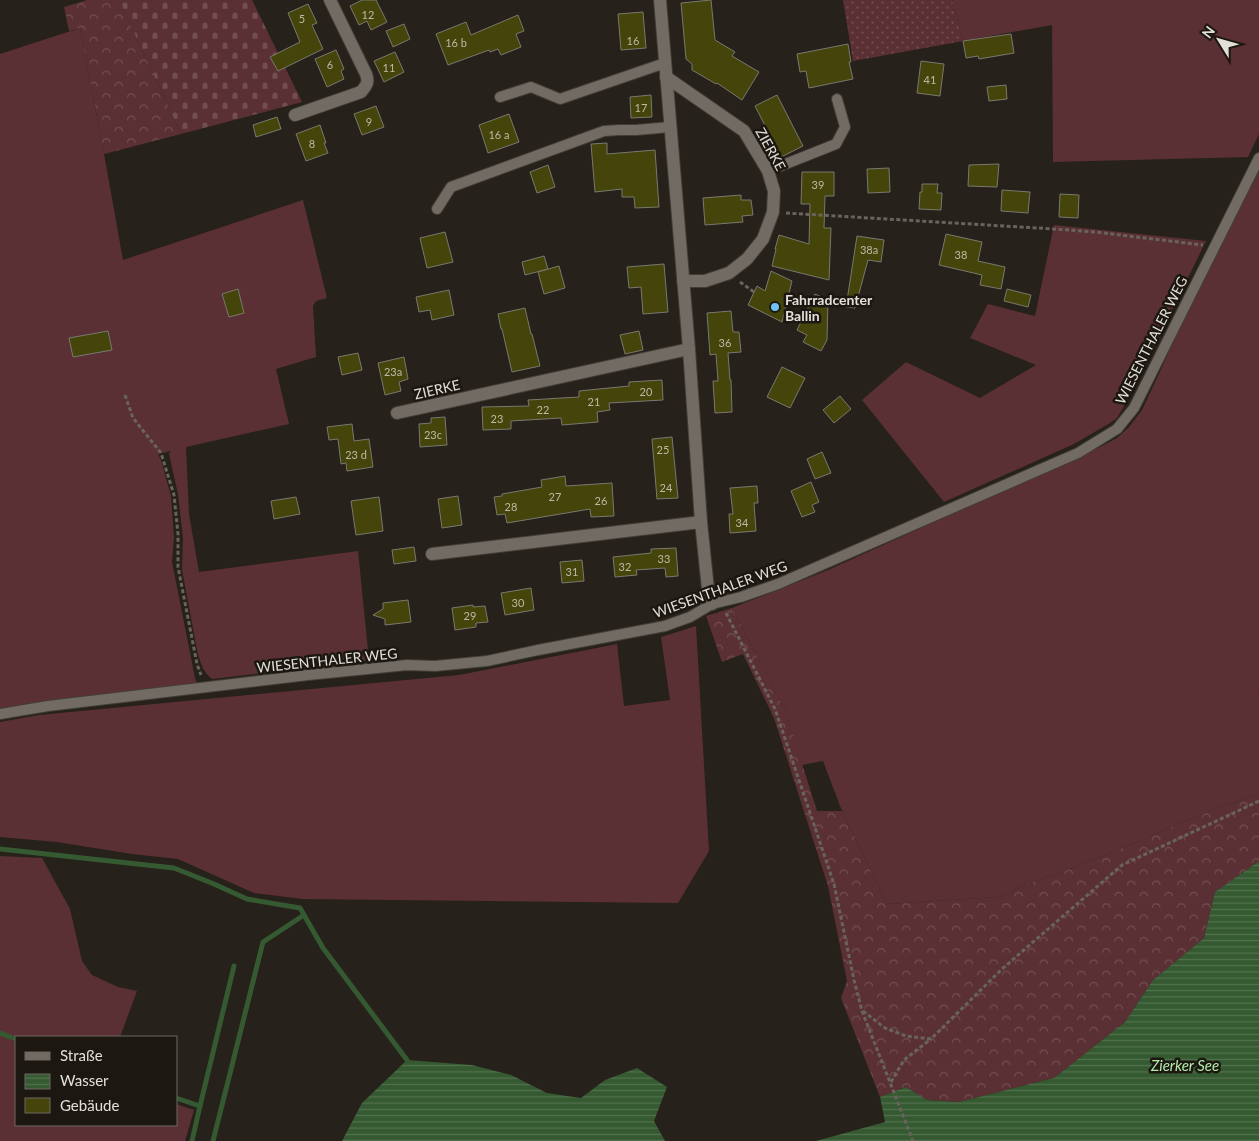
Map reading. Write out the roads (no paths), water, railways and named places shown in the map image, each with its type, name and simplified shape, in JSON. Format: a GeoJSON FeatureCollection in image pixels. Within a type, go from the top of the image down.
{"type":"FeatureCollection","features":[{"type":"Feature","properties":{"kind":"street"},"geometry":{"type":"LineString","coordinates":[[295,116],[361,92],[367,86],[366,74],[330,0]]}},
{"type":"Feature","properties":{"kind":"street"},"geometry":{"type":"LineString","coordinates":[[660,0],[689,348],[701,522],[708,589],[712,604]]}},
{"type":"Feature","properties":{"kind":"street","name":"ZIERKE"},"geometry":{"type":"LineString","coordinates":[[666,77],[744,131],[768,171],[774,191],[773,212],[763,239],[747,259],[729,273],[705,280],[683,282]]}},
{"type":"Feature","properties":{"kind":"street","name":"ZIERKE"},"geometry":{"type":"LineString","coordinates":[[397,413],[689,348]]}},
{"type":"Feature","properties":{"kind":"street"},"geometry":{"type":"LineString","coordinates":[[432,554],[701,522]]}},
{"type":"Feature","properties":{"kind":"lane"},"geometry":{"type":"LineString","coordinates":[[500,97],[531,86],[560,98],[665,63]]}},
{"type":"Feature","properties":{"kind":"lane"},"geometry":{"type":"LineString","coordinates":[[768,171],[836,144],[845,127],[837,99]]}},
{"type":"Feature","properties":{"kind":"lane"},"geometry":{"type":"LineString","coordinates":[[437,209],[451,188],[604,131],[670,127]]}},
{"type":"Feature","properties":{"kind":"lane","name":"WIESENTHALER WEG"},"geometry":{"type":"LineString","coordinates":[[0,714],[48,706],[407,665],[435,666],[487,661],[665,626],[690,617],[712,604],[740,597],[795,577],[1078,453],[1117,429],[1134,408],[1259,158]]}},
{"type":"Feature","properties":{"kind":"water","name":"Zierker See"},"geometry":{"type":"Polygon","coordinates":[[[1259,861],[1259,1141],[816,1141],[885,1122],[880,1097],[906,1087],[927,1100],[959,1102],[1054,1078],[1125,1022],[1153,980],[1204,938],[1215,892],[1259,861]]]}},
{"type":"Feature","properties":{"kind":"water"},"geometry":{"type":"Polygon","coordinates":[[[407,1060],[472,1065],[511,1075],[547,1093],[581,1098],[605,1080],[637,1068],[667,1087],[654,1121],[665,1141],[342,1141],[362,1103],[407,1060]]]}},
{"type":"Feature","properties":{"kind":"waterway"},"geometry":{"type":"LineString","coordinates":[[0,849],[174,868],[247,899],[300,908],[323,948],[407,1060]]}},
{"type":"Feature","properties":{"kind":"waterway"},"geometry":{"type":"LineString","coordinates":[[213,1141],[263,942],[304,915]]}},
{"type":"Feature","properties":{"kind":"waterway"},"geometry":{"type":"LineString","coordinates":[[200,1106],[234,966]]}},
{"type":"Feature","properties":{"kind":"waterway"},"geometry":{"type":"LineString","coordinates":[[0,1033],[15,1039]]}},
{"type":"Feature","properties":{"kind":"waterway"},"geometry":{"type":"LineString","coordinates":[[178,1099],[200,1106],[192,1141]]}},
{"type":"Feature","properties":{"kind":"place","name":"Fahrradcenter Ballin"},"geometry":{"type":"Point","coordinates":[775,307]}}]}
